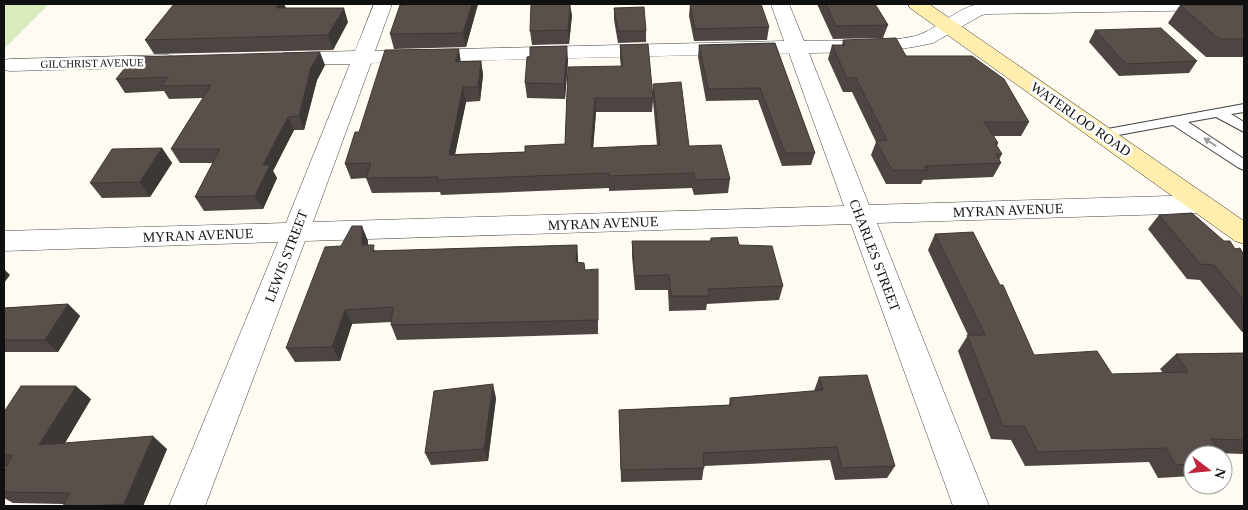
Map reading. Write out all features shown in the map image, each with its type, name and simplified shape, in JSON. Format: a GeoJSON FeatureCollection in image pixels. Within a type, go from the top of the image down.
{"type":"FeatureCollection","features":[{"type":"Feature","properties":{"kind":"main road","name":"WATERLOO ROAD"},"geometry":{"type":"LineString","coordinates":[[917,4],[1244,234]]}},
{"type":"Feature","properties":{"kind":"street","name":"LEWIS STREET"},"geometry":{"type":"LineString","coordinates":[[187,506],[296,231],[383,4]]}},
{"type":"Feature","properties":{"kind":"street","name":"CHARLES STREET"},"geometry":{"type":"LineString","coordinates":[[780,4],[970,506]]}},
{"type":"Feature","properties":{"kind":"street"},"geometry":{"type":"LineString","coordinates":[[264,59],[362,57],[369,55],[890,45],[926,39],[976,10],[987,8],[1218,4]]}},
{"type":"Feature","properties":{"kind":"street","name":"GILCHRIST AVENUE"},"geometry":{"type":"LineString","coordinates":[[10,65],[186,61]]}},
{"type":"Feature","properties":{"kind":"street","name":"MYRAN AVENUE"},"geometry":{"type":"LineString","coordinates":[[4,241],[1202,204]]}},
{"type":"Feature","properties":{"kind":"lane"},"geometry":{"type":"LineString","coordinates":[[1102,134],[1244,108]]}},
{"type":"Feature","properties":{"kind":"lane"},"geometry":{"type":"LineString","coordinates":[[1217,112],[1244,128]]}},
{"type":"Feature","properties":{"kind":"lane"},"geometry":{"type":"LineString","coordinates":[[1175,120],[1244,165]]}},
{"type":"Feature","properties":{"kind":"green space"},"geometry":{"type":"Polygon","coordinates":[[[4,4],[49,4],[4,49],[4,4]]]}},
{"type":"Feature","properties":{"kind":"building"},"geometry":{"type":"Polygon","coordinates":[[[174,4],[279,4],[276,8],[344,8],[328,35],[145,40],[174,4]]]}},
{"type":"Feature","properties":{"kind":"building"},"geometry":{"type":"Polygon","coordinates":[[[472,4],[463,33],[390,34],[400,5],[472,4]]]}},
{"type":"Feature","properties":{"kind":"building"},"geometry":{"type":"Polygon","coordinates":[[[531,4],[570,4],[568,30],[530,31],[531,4]]]}},
{"type":"Feature","properties":{"kind":"building"},"geometry":{"type":"Polygon","coordinates":[[[690,4],[761,4],[769,27],[695,29],[690,4]]]}},
{"type":"Feature","properties":{"kind":"building"},"geometry":{"type":"Polygon","coordinates":[[[826,4],[875,4],[888,25],[836,26],[826,4]]]}},
{"type":"Feature","properties":{"kind":"building"},"geometry":{"type":"Polygon","coordinates":[[[1180,5],[1244,5],[1244,39],[1219,39],[1180,5]]]}},
{"type":"Feature","properties":{"kind":"building"},"geometry":{"type":"Polygon","coordinates":[[[644,7],[646,31],[618,31],[614,8],[644,7]]]}},
{"type":"Feature","properties":{"kind":"building"},"geometry":{"type":"Polygon","coordinates":[[[1161,28],[1197,61],[1126,64],[1095,30],[1161,28]]]}},
{"type":"Feature","properties":{"kind":"building"},"geometry":{"type":"Polygon","coordinates":[[[896,38],[906,56],[972,56],[1004,79],[1029,122],[984,122],[998,143],[995,143],[1002,154],[996,154],[1001,163],[925,166],[927,170],[892,170],[876,141],[887,140],[856,78],[847,78],[832,45],[845,45],[843,40],[896,38]]]}},
{"type":"Feature","properties":{"kind":"building"},"geometry":{"type":"Polygon","coordinates":[[[775,43],[815,153],[785,153],[760,88],[708,89],[699,45],[775,43]]]}},
{"type":"Feature","properties":{"kind":"building"},"geometry":{"type":"Polygon","coordinates":[[[648,44],[653,98],[595,98],[591,148],[660,145],[653,84],[681,82],[689,146],[721,145],[730,179],[695,180],[694,173],[609,176],[609,173],[437,180],[438,177],[366,178],[371,163],[345,164],[355,132],[359,132],[385,50],[459,49],[455,62],[481,61],[478,87],[463,87],[449,155],[525,152],[525,146],[565,144],[568,67],[623,66],[620,45],[648,44]]]}},
{"type":"Feature","properties":{"kind":"building"},"geometry":{"type":"Polygon","coordinates":[[[567,46],[564,84],[525,83],[527,57],[530,56],[530,47],[567,46]]]}},
{"type":"Feature","properties":{"kind":"building"},"geometry":{"type":"Polygon","coordinates":[[[320,52],[311,67],[299,116],[288,117],[263,165],[270,165],[255,196],[195,197],[220,149],[171,149],[211,85],[161,86],[168,77],[116,79],[134,57],[320,52]]]}},
{"type":"Feature","properties":{"kind":"building"},"geometry":{"type":"Polygon","coordinates":[[[162,148],[140,182],[90,183],[112,149],[162,148]]]}},
{"type":"Feature","properties":{"kind":"building"},"geometry":{"type":"Polygon","coordinates":[[[1192,213],[1224,241],[1230,241],[1235,249],[1240,248],[1244,255],[1244,301],[1214,265],[1200,264],[1159,215],[1192,213]]]}},
{"type":"Feature","properties":{"kind":"building"},"geometry":{"type":"Polygon","coordinates":[[[352,226],[362,226],[362,245],[374,245],[373,251],[577,245],[576,262],[584,263],[585,270],[598,269],[598,320],[391,325],[393,307],[345,310],[332,347],[286,348],[325,247],[341,246],[352,226]]]}},
{"type":"Feature","properties":{"kind":"building"},"geometry":{"type":"Polygon","coordinates":[[[973,232],[1000,285],[1003,285],[1034,355],[1097,351],[1112,374],[1188,372],[1176,354],[1244,353],[1244,440],[1211,439],[1215,445],[1183,445],[1183,465],[1176,465],[1166,448],[1038,452],[1024,426],[1003,426],[967,335],[985,335],[935,234],[973,232]]]}},
{"type":"Feature","properties":{"kind":"building"},"geometry":{"type":"Polygon","coordinates":[[[737,237],[739,245],[772,246],[783,286],[708,289],[709,296],[671,296],[669,275],[635,276],[632,241],[711,241],[711,238],[737,237]]]}},
{"type":"Feature","properties":{"kind":"building"},"geometry":{"type":"Polygon","coordinates":[[[68,304],[45,340],[4,340],[4,308],[68,304]]]}},
{"type":"Feature","properties":{"kind":"building"},"geometry":{"type":"Polygon","coordinates":[[[867,375],[895,466],[842,468],[837,447],[703,453],[704,468],[621,470],[619,410],[731,405],[730,398],[823,390],[819,377],[867,375]]]}},
{"type":"Feature","properties":{"kind":"building"},"geometry":{"type":"Polygon","coordinates":[[[493,384],[484,449],[425,453],[434,391],[493,384]]]}},
{"type":"Feature","properties":{"kind":"building"},"geometry":{"type":"Polygon","coordinates":[[[21,386],[76,386],[39,445],[153,436],[124,504],[63,506],[70,493],[4,492],[4,472],[12,455],[4,455],[4,412],[21,386]]]}}]}
